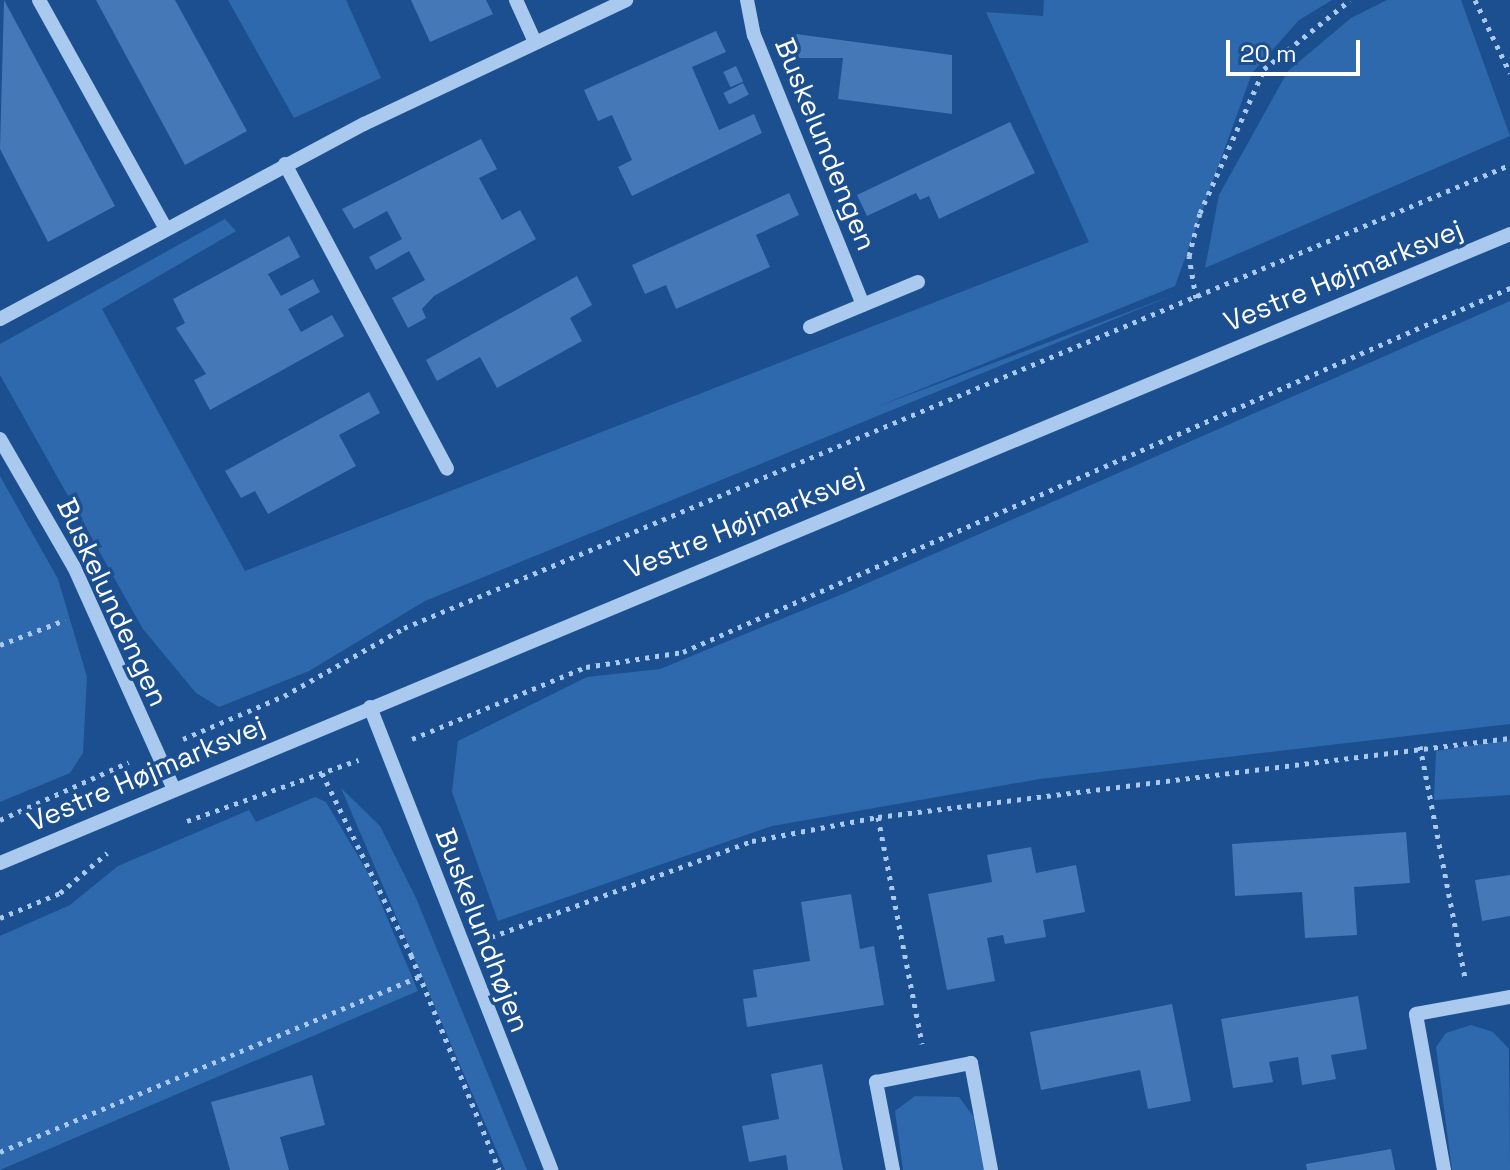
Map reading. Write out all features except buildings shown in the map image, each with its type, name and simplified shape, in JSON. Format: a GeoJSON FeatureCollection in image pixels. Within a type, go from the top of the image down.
{"type":"FeatureCollection","features":[{"type":"Feature","properties":{"kind":"street"},"geometry":{"type":"LineString","coordinates":[[39,0],[165,227]]}},
{"type":"Feature","properties":{"kind":"street"},"geometry":{"type":"LineString","coordinates":[[516,0],[535,42]]}},
{"type":"Feature","properties":{"kind":"street"},"geometry":{"type":"LineString","coordinates":[[0,319],[285,164],[626,0]]}},
{"type":"Feature","properties":{"kind":"street","name":"Buskelundengen"},"geometry":{"type":"LineString","coordinates":[[747,0],[754,35],[863,305]]}},
{"type":"Feature","properties":{"kind":"street"},"geometry":{"type":"LineString","coordinates":[[285,164],[447,469]]}},
{"type":"Feature","properties":{"kind":"street","name":"Vestre Højmarksvej"},"geometry":{"type":"LineString","coordinates":[[0,863],[1510,234]]}},
{"type":"Feature","properties":{"kind":"street"},"geometry":{"type":"LineString","coordinates":[[810,327],[918,282]]}},
{"type":"Feature","properties":{"kind":"street","name":"Buskelundengen"},"geometry":{"type":"LineString","coordinates":[[0,439],[92,610],[174,789]]}},
{"type":"Feature","properties":{"kind":"street","name":"Buskelundhøjen"},"geometry":{"type":"LineString","coordinates":[[370,707],[460,949],[551,1170]]}},
{"type":"Feature","properties":{"kind":"street"},"geometry":{"type":"LineString","coordinates":[[1444,1170],[1416,1014],[1510,997]]}},
{"type":"Feature","properties":{"kind":"street"},"geometry":{"type":"LineString","coordinates":[[893,1170],[876,1082],[971,1063],[991,1170]]}},
{"type":"Feature","properties":{"kind":"path"},"geometry":{"type":"LineString","coordinates":[[1196,298],[1189,256],[1200,213],[1264,69],[1350,0]]}},
{"type":"Feature","properties":{"kind":"path"},"geometry":{"type":"LineString","coordinates":[[1475,0],[1510,73]]}},
{"type":"Feature","properties":{"kind":"path"},"geometry":{"type":"LineString","coordinates":[[0,820],[284,696],[404,628],[1510,165]]}},
{"type":"Feature","properties":{"kind":"path"},"geometry":{"type":"LineString","coordinates":[[173,826],[385,751],[586,667],[683,652],[1510,288]]}},
{"type":"Feature","properties":{"kind":"path"},"geometry":{"type":"LineString","coordinates":[[0,645],[92,610]]}},
{"type":"Feature","properties":{"kind":"path"},"geometry":{"type":"LineString","coordinates":[[460,949],[752,841],[878,817],[1420,746],[1510,738]]}},
{"type":"Feature","properties":{"kind":"path"},"geometry":{"type":"LineString","coordinates":[[1420,746],[1466,982],[1463,1006]]}},
{"type":"Feature","properties":{"kind":"path"},"geometry":{"type":"LineString","coordinates":[[322,773],[420,976],[499,1170]]}},
{"type":"Feature","properties":{"kind":"path"},"geometry":{"type":"LineString","coordinates":[[878,817],[927,1072]]}},
{"type":"Feature","properties":{"kind":"path"},"geometry":{"type":"LineString","coordinates":[[0,918],[60,893],[113,848]]}},
{"type":"Feature","properties":{"kind":"path"},"geometry":{"type":"LineString","coordinates":[[0,1152],[420,976]]}},
{"type":"Feature","properties":{"kind":"shaded area"},"geometry":{"type":"Polygon","coordinates":[[[228,0],[346,0],[381,78],[294,118],[228,0]]]}},
{"type":"Feature","properties":{"kind":"shaded area"},"geometry":{"type":"Polygon","coordinates":[[[1044,0],[1332,0],[1299,20],[1252,73],[1175,286],[874,408],[1176,294],[425,601],[309,671],[219,707],[196,693],[143,629],[0,375],[0,344],[225,219],[236,231],[102,309],[245,571],[1089,242],[986,12],[1043,16],[1044,0]]]}},
{"type":"Feature","properties":{"kind":"shaded area"},"geometry":{"type":"Polygon","coordinates":[[[1387,0],[1461,0],[1510,136],[1205,268],[1219,195],[1288,71],[1351,18],[1387,0]]]}},
{"type":"Feature","properties":{"kind":"shaded area"},"geometry":{"type":"Polygon","coordinates":[[[1510,301],[1510,724],[1040,779],[772,826],[498,921],[452,792],[458,741],[587,677],[660,669],[845,593],[1510,301]]]}},
{"type":"Feature","properties":{"kind":"shaded area"},"geometry":{"type":"Polygon","coordinates":[[[0,476],[58,579],[87,677],[83,753],[70,773],[0,802],[0,476]]]}},
{"type":"Feature","properties":{"kind":"shaded area"},"geometry":{"type":"Polygon","coordinates":[[[1510,740],[1510,795],[1434,800],[1436,751],[1510,740]]]}},
{"type":"Feature","properties":{"kind":"shaded area"},"geometry":{"type":"Polygon","coordinates":[[[341,788],[380,826],[416,898],[527,1170],[505,1170],[341,788]]]}},
{"type":"Feature","properties":{"kind":"shaded area"},"geometry":{"type":"Polygon","coordinates":[[[315,797],[326,802],[369,875],[418,991],[0,1170],[0,936],[70,905],[118,866],[249,810],[256,822],[315,797]]]}},
{"type":"Feature","properties":{"kind":"shaded area"},"geometry":{"type":"Polygon","coordinates":[[[1471,1025],[1493,1032],[1509,1049],[1510,1170],[1452,1170],[1436,1047],[1446,1033],[1471,1025]]]}},
{"type":"Feature","properties":{"kind":"shaded area"},"geometry":{"type":"Polygon","coordinates":[[[915,1096],[959,1097],[973,1116],[984,1170],[903,1170],[895,1111],[915,1096]]]}}]}
